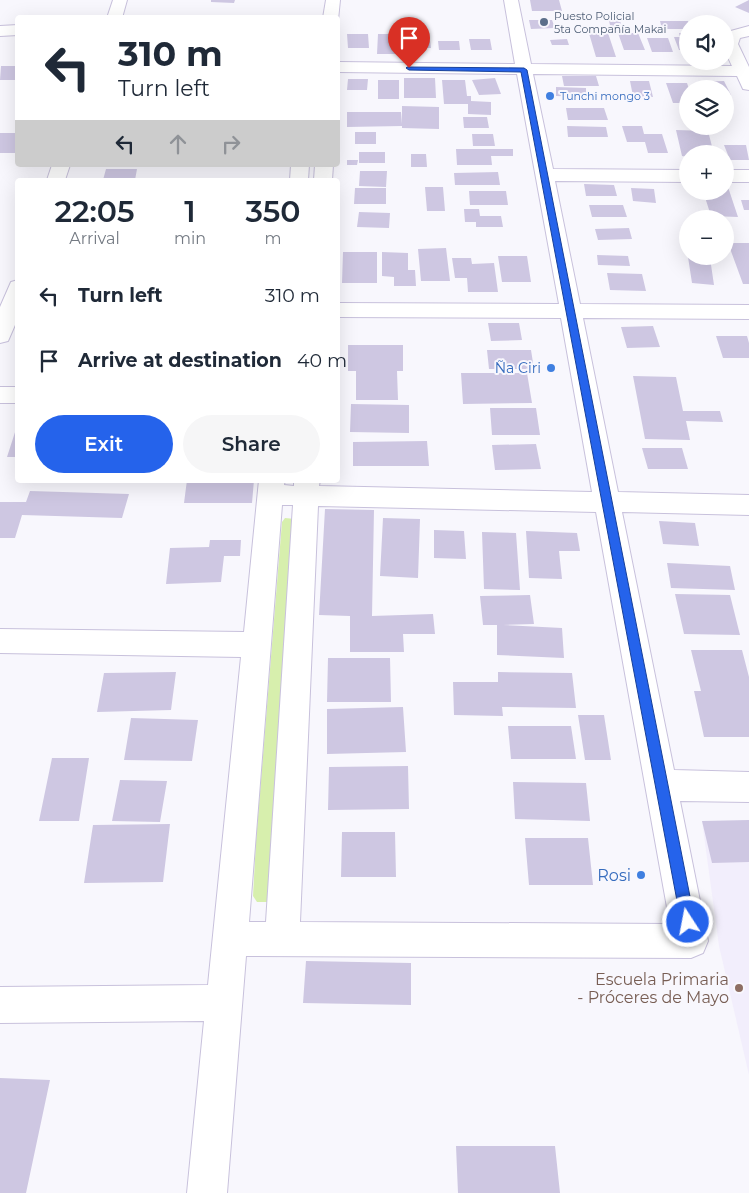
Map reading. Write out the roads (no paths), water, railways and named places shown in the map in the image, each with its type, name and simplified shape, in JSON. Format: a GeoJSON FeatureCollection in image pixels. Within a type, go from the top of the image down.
{"type":"FeatureCollection","features":[{"type":"Feature","properties":{"kind":"street"},"geometry":{"type":"LineString","coordinates":[[115,15],[120,0]]}},
{"type":"Feature","properties":{"kind":"street"},"geometry":{"type":"LineString","coordinates":[[331,15],[333,0]]}},
{"type":"Feature","properties":{"kind":"street"},"geometry":{"type":"LineString","coordinates":[[231,939],[691,941],[511,0]]}},
{"type":"Feature","properties":{"kind":"street"},"geometry":{"type":"LineString","coordinates":[[0,30],[15,30]]}},
{"type":"Feature","properties":{"kind":"street"},"geometry":{"type":"LineString","coordinates":[[746,78],[731,50],[730,38],[737,33],[749,31]]}},
{"type":"Feature","properties":{"kind":"street"},"geometry":{"type":"LineString","coordinates":[[340,67],[524,70],[746,78]]}},
{"type":"Feature","properties":{"kind":"street"},"geometry":{"type":"LineString","coordinates":[[544,175],[679,176]]}},
{"type":"Feature","properties":{"kind":"street"},"geometry":{"type":"LineString","coordinates":[[734,176],[749,176]]}},
{"type":"Feature","properties":{"kind":"street"},"geometry":{"type":"LineString","coordinates":[[0,336],[15,295]]}},
{"type":"Feature","properties":{"kind":"street"},"geometry":{"type":"LineString","coordinates":[[340,310],[749,312]]}},
{"type":"Feature","properties":{"kind":"street"},"geometry":{"type":"LineString","coordinates":[[0,395],[15,395]]}},
{"type":"Feature","properties":{"kind":"street"},"geometry":{"type":"LineString","coordinates":[[206,1193],[231,939],[271,488],[607,502],[749,505]]}},
{"type":"Feature","properties":{"kind":"street"},"geometry":{"type":"LineString","coordinates":[[282,939],[306,488]]}},
{"type":"Feature","properties":{"kind":"street"},"geometry":{"type":"LineString","coordinates":[[0,641],[258,645]]}},
{"type":"Feature","properties":{"kind":"street"},"geometry":{"type":"LineString","coordinates":[[662,785],[749,787]]}},
{"type":"Feature","properties":{"kind":"street"},"geometry":{"type":"LineString","coordinates":[[0,1005],[225,1003]]}},
{"type":"Feature","properties":{"kind":"place","name":"Puesto Policial 5ta Compañía Makai"},"geometry":{"type":"Point","coordinates":[544,22]}},
{"type":"Feature","properties":{"kind":"place","name":"Tunchi mongo 3"},"geometry":{"type":"Point","coordinates":[550,96]}},
{"type":"Feature","properties":{"kind":"place","name":"Ña Ciri"},"geometry":{"type":"Point","coordinates":[551,368]}},
{"type":"Feature","properties":{"kind":"place","name":"Rosi"},"geometry":{"type":"Point","coordinates":[641,875]}},
{"type":"Feature","properties":{"kind":"place","name":"Escuela Primaria - Próceres de Mayo"},"geometry":{"type":"Point","coordinates":[739,988]}}]}
